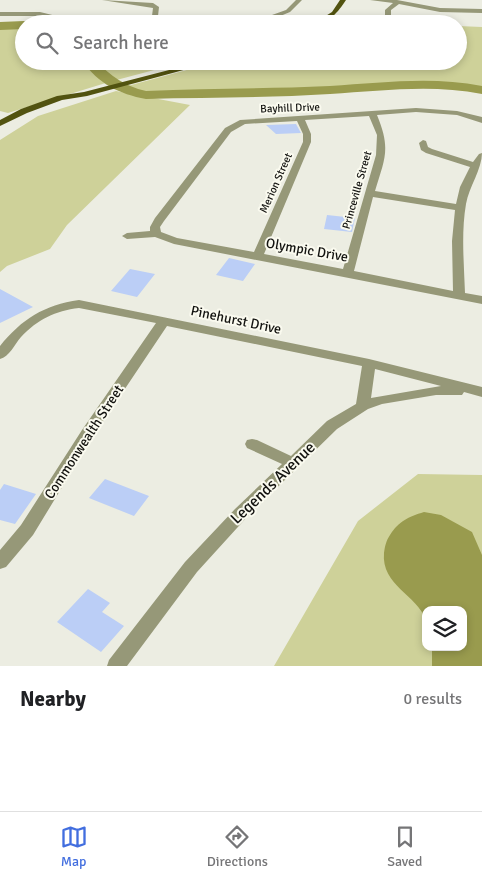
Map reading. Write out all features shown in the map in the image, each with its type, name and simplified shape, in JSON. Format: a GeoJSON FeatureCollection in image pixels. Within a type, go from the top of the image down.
{"type":"FeatureCollection","features":[{"type":"Feature","properties":{"kind":"main road"},"geometry":{"type":"LineString","coordinates":[[331,15],[343,0]]}},
{"type":"Feature","properties":{"kind":"main road"},"geometry":{"type":"LineString","coordinates":[[0,123],[24,111],[60,98],[104,89],[166,70]]}},
{"type":"Feature","properties":{"kind":"main road"},"geometry":{"type":"LineString","coordinates":[[134,80],[176,70]]}},
{"type":"Feature","properties":{"kind":"main road"},"geometry":{"type":"LineString","coordinates":[[0,133],[33,115],[70,102],[84,94]]}},
{"type":"Feature","properties":{"kind":"street"},"geometry":{"type":"LineString","coordinates":[[106,0],[153,3],[156,7],[155,15]]}},
{"type":"Feature","properties":{"kind":"street"},"geometry":{"type":"LineString","coordinates":[[280,15],[288,11],[298,0]]}},
{"type":"Feature","properties":{"kind":"street"},"geometry":{"type":"LineString","coordinates":[[373,0],[393,1],[440,10],[482,11]]}},
{"type":"Feature","properties":{"kind":"street"},"geometry":{"type":"LineString","coordinates":[[388,14],[393,1]]}},
{"type":"Feature","properties":{"kind":"street"},"geometry":{"type":"LineString","coordinates":[[0,14],[45,15]]}},
{"type":"Feature","properties":{"kind":"street","name":"Bayhill Drive"},"geometry":{"type":"LineString","coordinates":[[156,234],[155,228],[159,220],[232,127],[243,122],[372,114],[402,110],[430,110],[482,120]]}},
{"type":"Feature","properties":{"kind":"street","name":"Princeville Street"},"geometry":{"type":"LineString","coordinates":[[348,272],[369,192],[378,167],[382,144],[381,135],[372,114]]}},
{"type":"Feature","properties":{"kind":"street","name":"Merion Street"},"geometry":{"type":"LineString","coordinates":[[258,256],[307,142],[307,134],[300,119]]}},
{"type":"Feature","properties":{"kind":"street"},"geometry":{"type":"LineString","coordinates":[[423,143],[424,148],[429,152],[474,165]]}},
{"type":"Feature","properties":{"kind":"street"},"geometry":{"type":"LineString","coordinates":[[459,296],[459,208],[474,165],[482,156]]}},
{"type":"Feature","properties":{"kind":"street"},"geometry":{"type":"LineString","coordinates":[[369,192],[459,208]]}},
{"type":"Feature","properties":{"kind":"street","name":"Olympic Drive"},"geometry":{"type":"LineString","coordinates":[[126,236],[156,234],[174,241],[348,272],[482,300]]}},
{"type":"Feature","properties":{"kind":"street","name":"Pinehurst Drive"},"geometry":{"type":"LineString","coordinates":[[0,355],[26,325],[51,308],[79,304],[369,363],[482,393]]}},
{"type":"Feature","properties":{"kind":"street","name":"Commonwealth Street"},"geometry":{"type":"LineString","coordinates":[[0,562],[27,530],[88,434],[165,320]]}},
{"type":"Feature","properties":{"kind":"street"},"geometry":{"type":"LineString","coordinates":[[363,406],[369,363]]}},
{"type":"Feature","properties":{"kind":"street","name":"Legends Avenue"},"geometry":{"type":"LineString","coordinates":[[116,666],[191,567],[241,513],[332,425],[363,406],[408,394],[436,390],[482,393]]}},
{"type":"Feature","properties":{"kind":"street"},"geometry":{"type":"LineString","coordinates":[[252,444],[293,463]]}},
{"type":"Feature","properties":{"kind":"green space"},"geometry":{"type":"Polygon","coordinates":[[[15,25],[15,70],[154,70],[8,113],[0,111],[0,28],[15,25]]]}},
{"type":"Feature","properties":{"kind":"green space"},"geometry":{"type":"Polygon","coordinates":[[[467,26],[482,27],[482,90],[463,86],[406,84],[307,91],[146,95],[123,92],[120,88],[187,70],[467,70],[467,26]]]}},
{"type":"Feature","properties":{"kind":"green space"},"geometry":{"type":"Polygon","coordinates":[[[116,91],[190,105],[67,225],[50,249],[7,266],[0,272],[0,140],[38,116],[116,91]]]}},
{"type":"Feature","properties":{"kind":"green space"},"geometry":{"type":"Polygon","coordinates":[[[418,474],[482,475],[482,666],[274,666],[358,521],[418,474]]]}},
{"type":"Feature","properties":{"kind":"shaded area"},"geometry":{"type":"Polygon","coordinates":[[[424,512],[441,515],[472,532],[482,555],[482,666],[432,666],[432,651],[467,651],[467,606],[422,606],[422,613],[388,573],[384,553],[386,544],[393,530],[409,518],[424,512]]]}},
{"type":"Feature","properties":{"kind":"building"},"geometry":{"type":"Polygon","coordinates":[[[296,124],[301,133],[276,134],[266,125],[296,124]]]}},
{"type":"Feature","properties":{"kind":"building"},"geometry":{"type":"Polygon","coordinates":[[[327,215],[355,218],[352,232],[324,229],[327,215]]]}},
{"type":"Feature","properties":{"kind":"building"},"geometry":{"type":"Polygon","coordinates":[[[229,258],[255,264],[243,281],[216,275],[229,258]]]}},
{"type":"Feature","properties":{"kind":"building"},"geometry":{"type":"Polygon","coordinates":[[[130,269],[155,274],[137,297],[111,291],[130,269]]]}},
{"type":"Feature","properties":{"kind":"building"},"geometry":{"type":"Polygon","coordinates":[[[0,289],[33,307],[0,323],[0,289]]]}},
{"type":"Feature","properties":{"kind":"building"},"geometry":{"type":"Polygon","coordinates":[[[105,479],[149,496],[134,516],[89,498],[105,479]]]}},
{"type":"Feature","properties":{"kind":"building"},"geometry":{"type":"Polygon","coordinates":[[[4,484],[36,494],[15,524],[0,520],[0,490],[4,484]]]}},
{"type":"Feature","properties":{"kind":"building"},"geometry":{"type":"Polygon","coordinates":[[[88,589],[110,603],[102,612],[124,626],[101,652],[57,622],[88,589]]]}},
{"type":"Feature","properties":{"kind":"waterway"},"geometry":{"type":"LineString","coordinates":[[0,26],[15,25]]}},
{"type":"Feature","properties":{"kind":"waterway"},"geometry":{"type":"LineString","coordinates":[[97,70],[113,84],[126,90],[146,95],[307,91],[406,84],[463,86],[482,90]]}}]}
